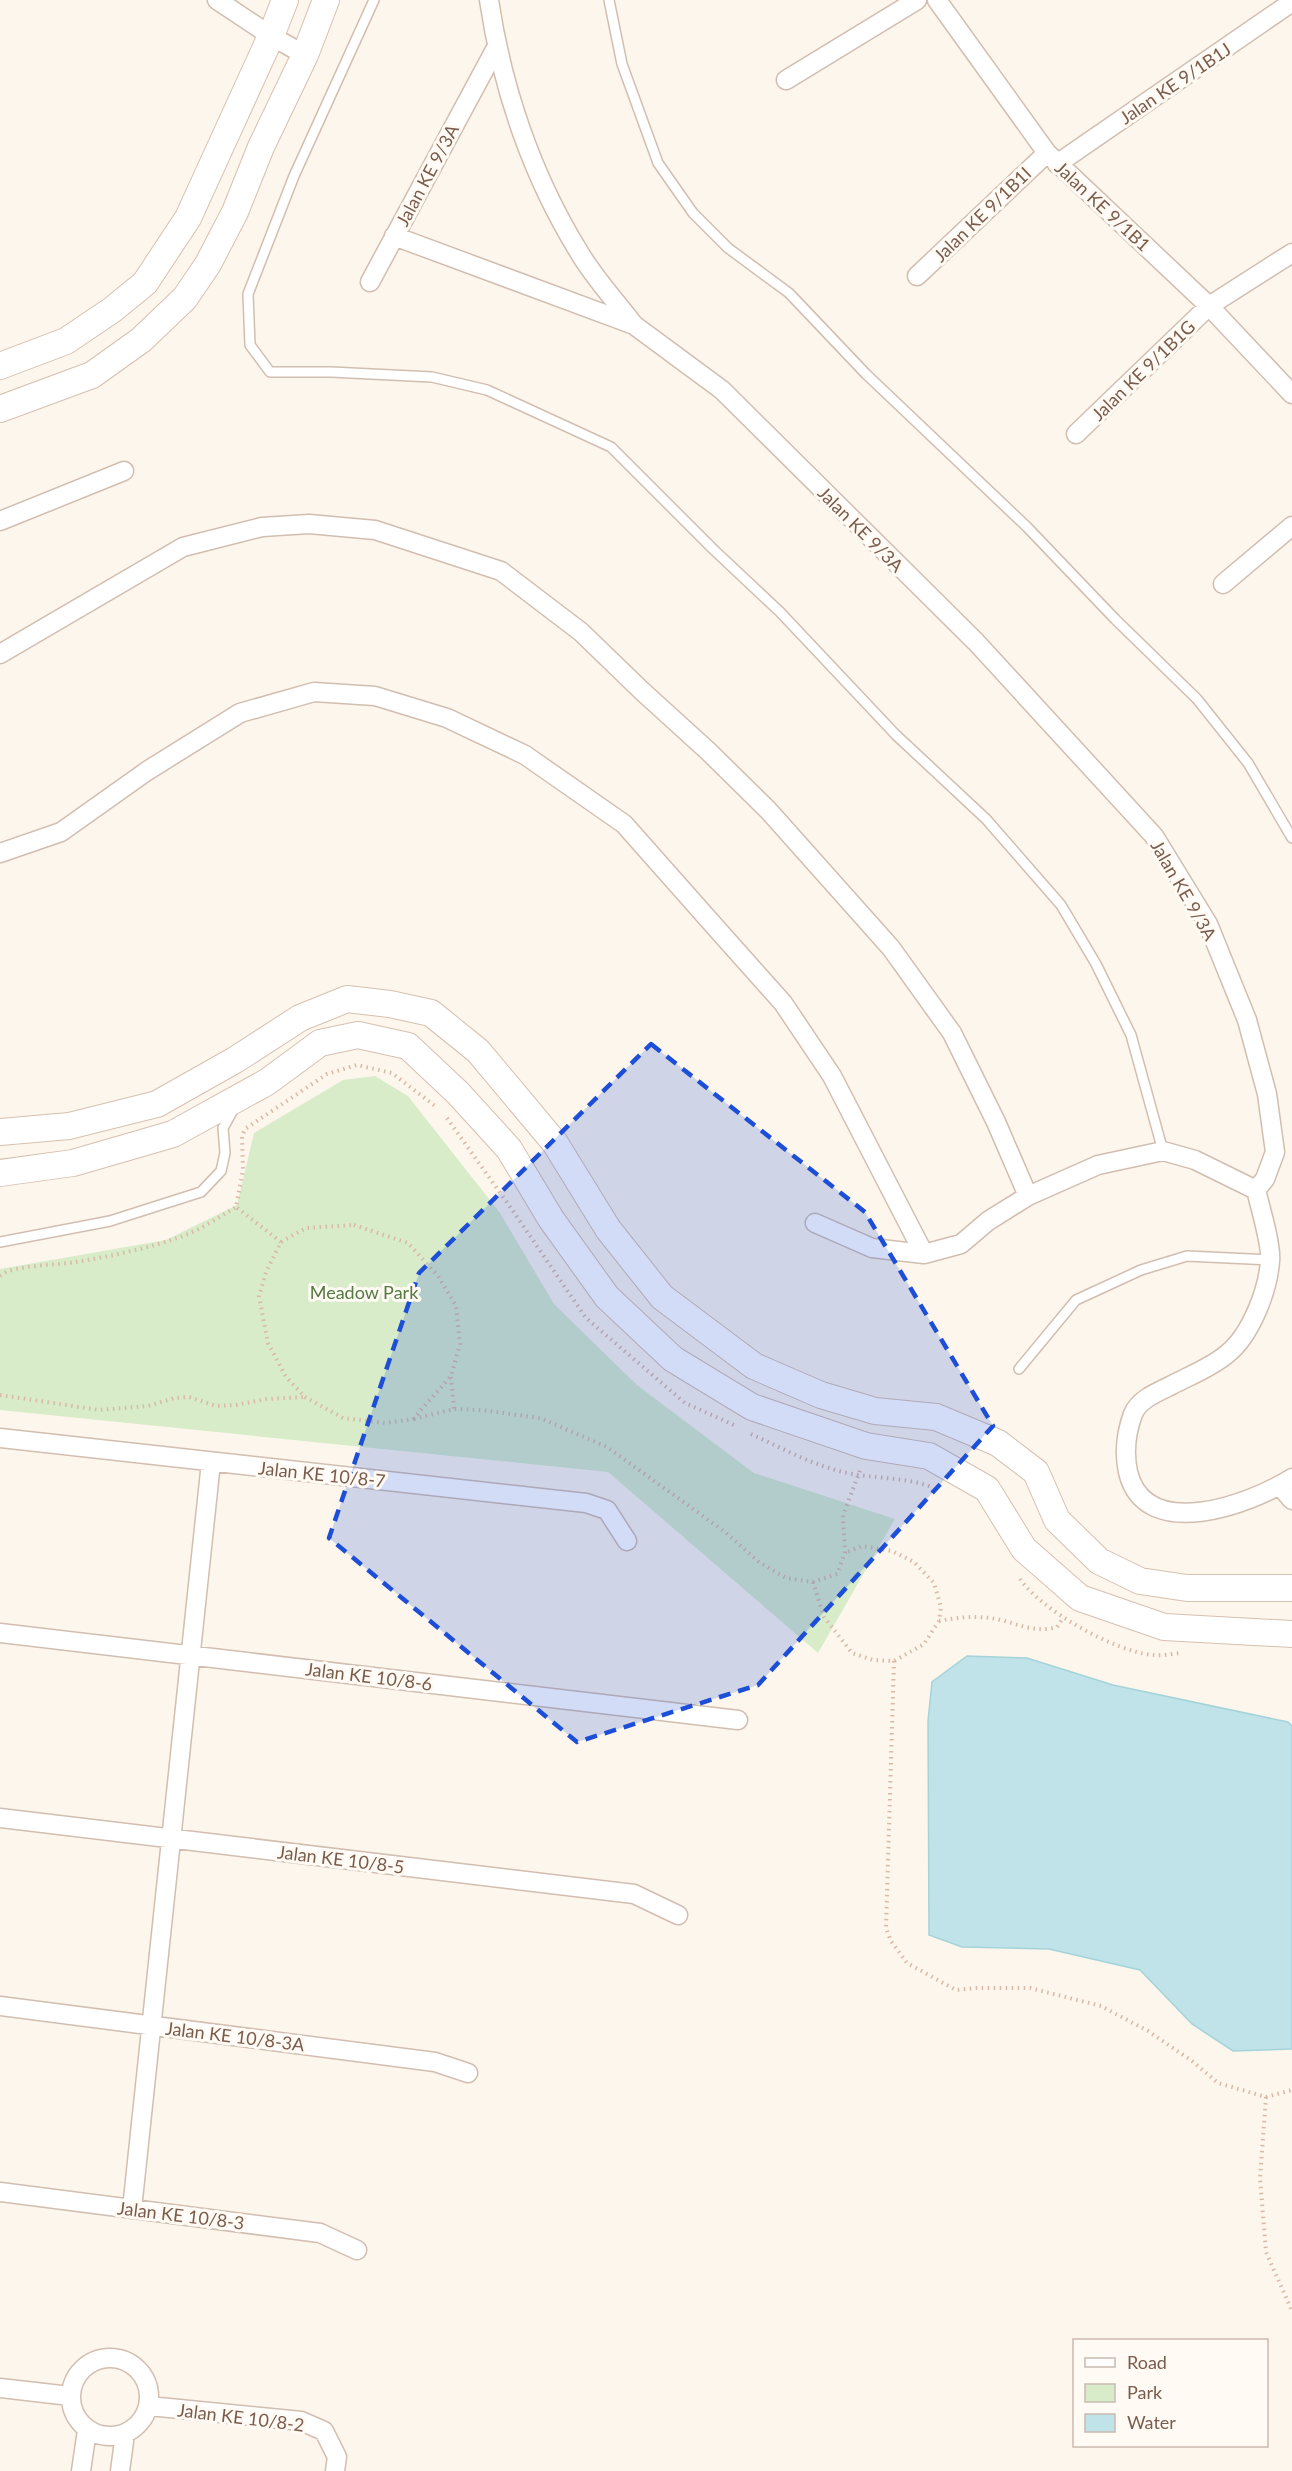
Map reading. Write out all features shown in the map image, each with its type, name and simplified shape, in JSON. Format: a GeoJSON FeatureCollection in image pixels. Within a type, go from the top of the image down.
{"type":"FeatureCollection","features":[{"type":"Feature","properties":{"kind":"street"},"geometry":{"type":"LineString","coordinates":[[217,0],[271,36],[305,55]]}},
{"type":"Feature","properties":{"kind":"street"},"geometry":{"type":"LineString","coordinates":[[0,366],[66,341],[112,310],[145,283],[188,218],[271,36],[285,0]]}},
{"type":"Feature","properties":{"kind":"street"},"geometry":{"type":"LineString","coordinates":[[0,409],[92,375],[141,340],[185,298],[208,264],[236,212],[261,147],[305,55],[326,0]]}},
{"type":"Feature","properties":{"kind":"street","name":"Jalan KE 9/3A"},"geometry":{"type":"LineString","coordinates":[[489,0],[496,48],[537,173],[579,253],[634,325],[730,398],[976,642],[1154,836],[1208,924],[1247,1020],[1267,1094],[1275,1152],[1265,1179],[1256,1190]]}},
{"type":"Feature","properties":{"kind":"street"},"geometry":{"type":"LineString","coordinates":[[786,80],[917,0]]}},
{"type":"Feature","properties":{"kind":"street","name":"Jalan KE 9/1B1"},"geometry":{"type":"LineString","coordinates":[[937,0],[1052,158],[1209,306],[1292,394]]}},
{"type":"Feature","properties":{"kind":"street","name":"Jalan KE 9/1B1J"},"geometry":{"type":"LineString","coordinates":[[1052,158],[1292,2]]}},
{"type":"Feature","properties":{"kind":"street","name":"Jalan KE 9/3A"},"geometry":{"type":"LineString","coordinates":[[496,48],[394,236],[634,325]]}},
{"type":"Feature","properties":{"kind":"street","name":"Jalan KE 9/1B1I"},"geometry":{"type":"LineString","coordinates":[[917,276],[1052,158]]}},
{"type":"Feature","properties":{"kind":"street"},"geometry":{"type":"LineString","coordinates":[[370,282],[394,236]]}},
{"type":"Feature","properties":{"kind":"street","name":"Jalan KE 9/1B1G"},"geometry":{"type":"LineString","coordinates":[[1076,434],[1209,306],[1292,253]]}},
{"type":"Feature","properties":{"kind":"street"},"geometry":{"type":"LineString","coordinates":[[0,521],[124,471]]}},
{"type":"Feature","properties":{"kind":"street"},"geometry":{"type":"LineString","coordinates":[[0,654],[183,547],[262,527],[309,524],[375,530],[501,570],[581,632],[708,751],[768,810],[891,948],[952,1033],[996,1122],[1028,1196]]}},
{"type":"Feature","properties":{"kind":"street"},"geometry":{"type":"LineString","coordinates":[[1222,584],[1292,526]]}},
{"type":"Feature","properties":{"kind":"street"},"geometry":{"type":"LineString","coordinates":[[0,853],[61,832],[147,771],[240,713],[314,692],[375,696],[447,718],[525,755],[624,824],[725,937],[783,1003],[832,1076],[924,1254]]}},
{"type":"Feature","properties":{"kind":"street"},"geometry":{"type":"LineString","coordinates":[[0,1132],[69,1126],[157,1104],[235,1060],[300,1018],[348,999],[431,1012],[478,1051],[555,1143],[608,1229],[662,1297],[754,1366],[821,1395],[875,1411],[936,1417],[998,1443],[1036,1472],[1057,1520],[1099,1561],[1140,1581],[1187,1588],[1292,1588]]}},
{"type":"Feature","properties":{"kind":"street"},"geometry":{"type":"LineString","coordinates":[[0,1173],[73,1163],[173,1134],[267,1082],[320,1043],[358,1035],[408,1046],[458,1093],[508,1149],[551,1219],[607,1297],[673,1359],[752,1407],[866,1446],[929,1456],[987,1489],[1024,1549],[1080,1598],[1164,1627],[1292,1634]]}},
{"type":"Feature","properties":{"kind":"street"},"geometry":{"type":"LineString","coordinates":[[815,1222],[872,1248],[924,1254],[961,1244],[988,1221],[1028,1196],[1098,1165],[1163,1151],[1195,1160],[1256,1190],[1271,1260],[1261,1302],[1245,1333],[1227,1354],[1146,1398],[1134,1412],[1126,1438],[1126,1456],[1132,1487],[1145,1502],[1166,1510],[1196,1513],[1227,1508],[1286,1482],[1292,1500]]}},
{"type":"Feature","properties":{"kind":"street","name":"Jalan KE 10/8-7"},"geometry":{"type":"LineString","coordinates":[[0,1438],[586,1503],[606,1510],[627,1541]]}},
{"type":"Feature","properties":{"kind":"street"},"geometry":{"type":"LineString","coordinates":[[132,2209],[211,1462]]}},
{"type":"Feature","properties":{"kind":"street","name":"Jalan KE 10/8-6"},"geometry":{"type":"LineString","coordinates":[[0,1633],[738,1720]]}},
{"type":"Feature","properties":{"kind":"street","name":"Jalan KE 10/8-5"},"geometry":{"type":"LineString","coordinates":[[0,1818],[634,1894],[678,1916]]}},
{"type":"Feature","properties":{"kind":"street","name":"Jalan KE 10/8-3A"},"geometry":{"type":"LineString","coordinates":[[0,2006],[435,2062],[468,2073]]}},
{"type":"Feature","properties":{"kind":"street","name":"Jalan KE 10/8-3"},"geometry":{"type":"LineString","coordinates":[[0,2192],[320,2233],[357,2250]]}},
{"type":"Feature","properties":{"kind":"street"},"geometry":{"type":"LineString","coordinates":[[115,2358],[128,2362],[138,2369],[146,2380],[150,2392],[149,2406],[144,2418],[136,2428],[112,2437],[99,2436],[87,2430],[75,2415],[70,2396],[73,2383],[90,2363],[115,2358]]}},
{"type":"Feature","properties":{"kind":"street"},"geometry":{"type":"LineString","coordinates":[[0,2388],[70,2396]]}},
{"type":"Feature","properties":{"kind":"street","name":"Jalan KE 10/8-2"},"geometry":{"type":"LineString","coordinates":[[149,2406],[301,2421],[324,2431],[337,2457],[335,2471]]}},
{"type":"Feature","properties":{"kind":"street"},"geometry":{"type":"LineString","coordinates":[[81,2471],[87,2430]]}},
{"type":"Feature","properties":{"kind":"street"},"geometry":{"type":"LineString","coordinates":[[120,2471],[124,2434]]}},
{"type":"Feature","properties":{"kind":"lane"},"geometry":{"type":"LineString","coordinates":[[374,0],[294,176],[248,294],[250,345],[270,372],[331,372],[432,377],[487,390],[612,447],[713,549],[780,612],[896,735],[986,819],[1061,905],[1096,964],[1131,1035],[1163,1151]]}},
{"type":"Feature","properties":{"kind":"lane"},"geometry":{"type":"LineString","coordinates":[[609,0],[622,64],[658,163],[693,213],[728,249],[789,293],[866,374],[1027,527],[1115,619],[1197,699],[1248,763],[1292,838]]}},
{"type":"Feature","properties":{"kind":"lane"},"geometry":{"type":"LineString","coordinates":[[0,1242],[110,1221],[201,1192],[221,1171],[225,1153],[223,1128],[240,1097]]}},
{"type":"Feature","properties":{"kind":"lane"},"geometry":{"type":"LineString","coordinates":[[1019,1369],[1076,1300],[1141,1270],[1187,1256],[1271,1260]]}},
{"type":"Feature","properties":{"kind":"path"},"geometry":{"type":"LineString","coordinates":[[0,1276],[14,1270],[76,1262],[129,1251],[184,1235],[236,1208]]}},
{"type":"Feature","properties":{"kind":"path"},"geometry":{"type":"LineString","coordinates":[[454,1409],[451,1376],[460,1344],[456,1306],[438,1276],[408,1243],[354,1225],[306,1228],[281,1242],[266,1272],[260,1296],[268,1344],[286,1377],[305,1397],[343,1418],[386,1423],[454,1409],[482,1410],[540,1418],[607,1447],[725,1532],[759,1562],[786,1578],[813,1582],[837,1574],[845,1553],[843,1515],[859,1475],[866,1446]]}},
{"type":"Feature","properties":{"kind":"path"},"geometry":{"type":"LineString","coordinates":[[413,1419],[451,1376]]}},
{"type":"Feature","properties":{"kind":"path"},"geometry":{"type":"LineString","coordinates":[[0,1395],[99,1410],[148,1406],[174,1398],[189,1397],[216,1406],[236,1406],[267,1399],[305,1397]]}},
{"type":"Feature","properties":{"kind":"path"},"geometry":{"type":"LineString","coordinates":[[813,1582],[824,1617],[852,1653],[873,1660],[894,1661],[924,1644],[939,1621],[941,1606],[934,1583],[914,1562],[892,1551],[862,1546],[845,1553]]}},
{"type":"Feature","properties":{"kind":"path"},"geometry":{"type":"LineString","coordinates":[[939,1621],[978,1616],[1045,1631],[1057,1627],[1063,1618]]}},
{"type":"Feature","properties":{"kind":"path"},"geometry":{"type":"LineString","coordinates":[[894,1661],[886,1928],[891,1941],[907,1963],[956,1990],[1030,1988],[1101,2006],[1148,2031],[1192,2061],[1218,2083],[1266,2097],[1292,2090]]}},
{"type":"Feature","properties":{"kind":"path"},"geometry":{"type":"LineString","coordinates":[[1266,2097],[1260,2178],[1266,2252],[1292,2311]]}},
{"type":"Feature","properties":{"kind":"highlighted area"},"geometry":{"type":"Polygon","coordinates":[[[651,1044],[865,1212],[993,1426],[758,1685],[577,1742],[329,1538],[419,1273],[651,1044]]]}},
{"type":"Feature","properties":{"kind":"green space","name":"Meadow Park"},"geometry":{"type":"Polygon","coordinates":[[[375,1076],[408,1096],[500,1213],[554,1304],[637,1385],[754,1473],[895,1519],[818,1653],[608,1472],[0,1410],[0,1269],[166,1240],[237,1205],[254,1133],[343,1080],[375,1076]]]}},
{"type":"Feature","properties":{"kind":"water"},"geometry":{"type":"Polygon","coordinates":[[[967,1656],[1027,1658],[1113,1685],[1288,1722],[1292,1726],[1292,2049],[1233,2051],[1192,2024],[1140,1970],[1049,1949],[962,1947],[929,1935],[928,1721],[932,1682],[967,1656]]]}}]}
